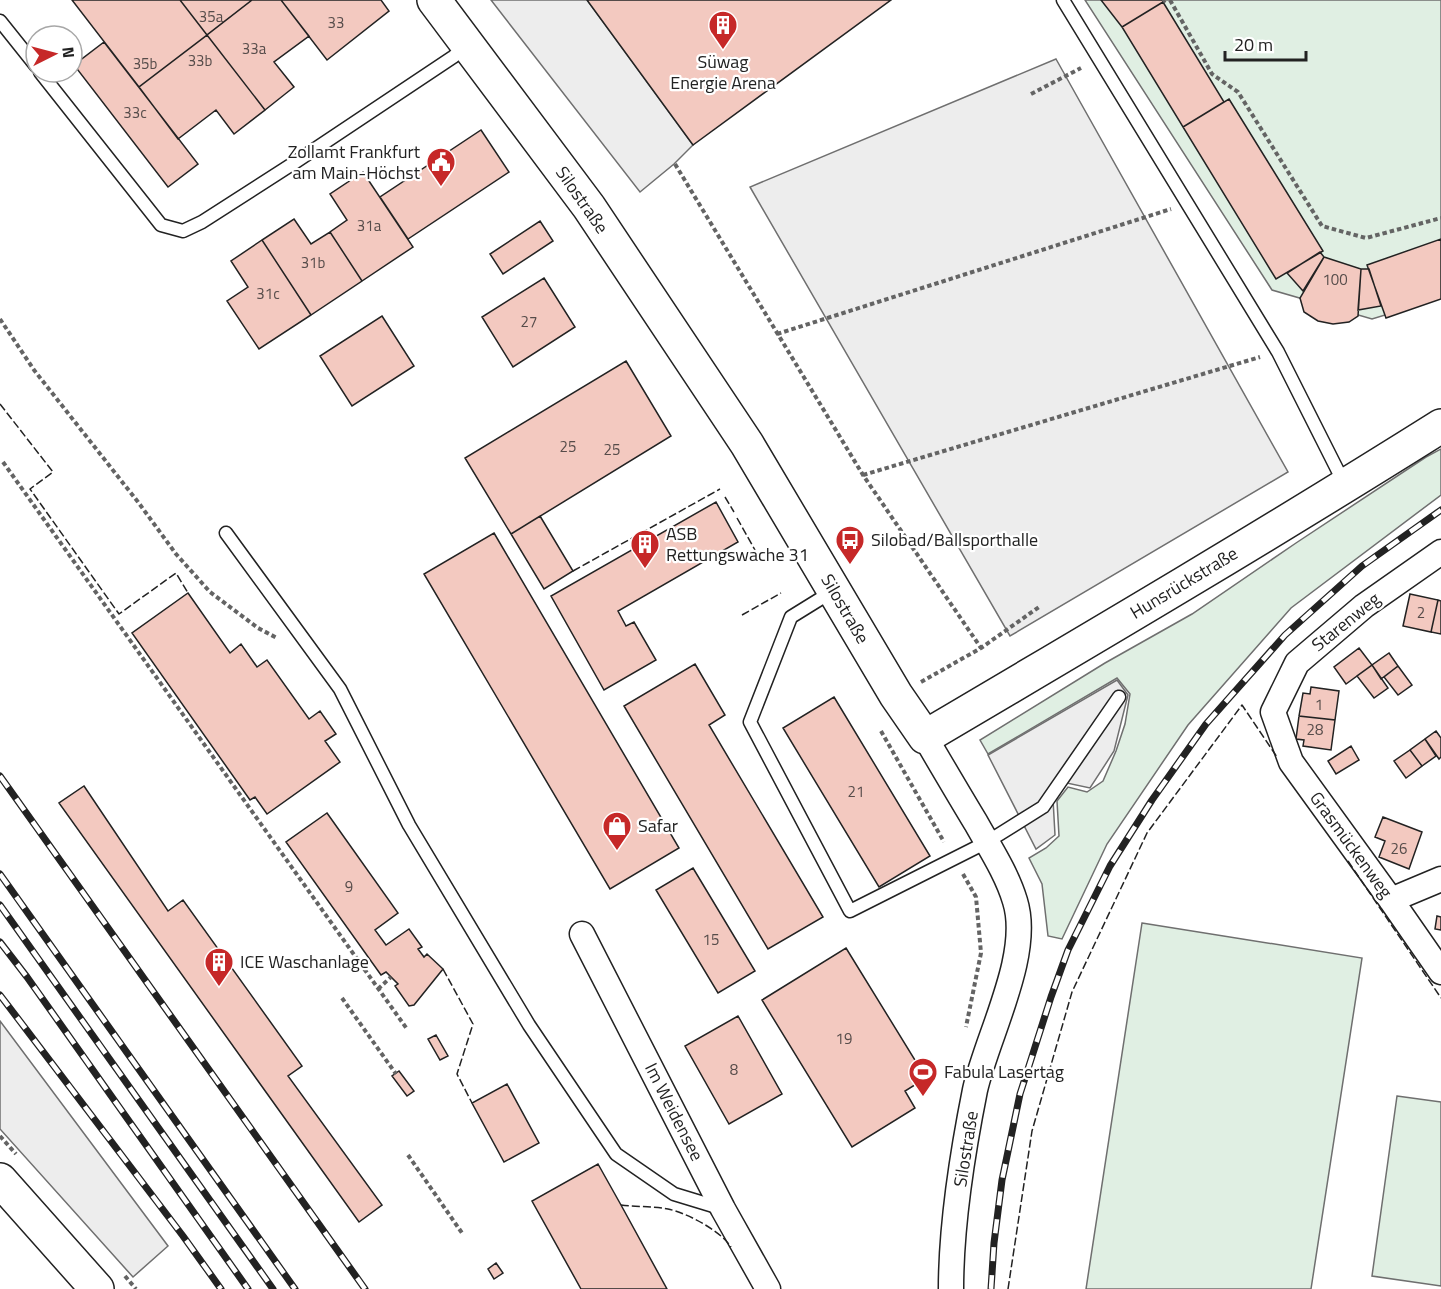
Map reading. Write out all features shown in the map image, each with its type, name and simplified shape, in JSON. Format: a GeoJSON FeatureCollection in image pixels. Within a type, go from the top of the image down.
{"type":"FeatureCollection","features":[{"type":"Feature","properties":{"kind":"main road","name":"Silostraße"},"geometry":{"type":"LineString","coordinates":[[434,0],[589,207],[747,444],[896,695],[925,737]]}},
{"type":"Feature","properties":{"kind":"main road","name":"Hunsrückstraße"},"geometry":{"type":"LineString","coordinates":[[925,737],[1346,486],[1441,426]]}},
{"type":"Feature","properties":{"kind":"main road"},"geometry":{"type":"LineString","coordinates":[[0,1180],[97,1289]]}},
{"type":"Feature","properties":{"kind":"street","name":"Starenweg"},"geometry":{"type":"LineString","coordinates":[[1273,712],[1297,663],[1364,606],[1439,556]]}},
{"type":"Feature","properties":{"kind":"street","name":"Grasmückenweg"},"geometry":{"type":"LineString","coordinates":[[1273,712],[1291,762],[1441,972]]}},
{"type":"Feature","properties":{"kind":"street","name":"Silostraße"},"geometry":{"type":"LineString","coordinates":[[925,737],[1004,874],[1016,902],[1018,924],[1017,950],[1009,985],[976,1088],[960,1180],[951,1289]]}},
{"type":"Feature","properties":{"kind":"street"},"geometry":{"type":"LineString","coordinates":[[1391,900],[1441,879]]}},
{"type":"Feature","properties":{"kind":"street","name":"Im Weidensee"},"geometry":{"type":"LineString","coordinates":[[582,934],[723,1209],[768,1289]]}},
{"type":"Feature","properties":{"kind":"lane"},"geometry":{"type":"LineString","coordinates":[[1063,0],[1278,352],[1346,486]]}},
{"type":"Feature","properties":{"kind":"lane"},"geometry":{"type":"LineString","coordinates":[[0,21],[24,51]]}},
{"type":"Feature","properties":{"kind":"lane"},"geometry":{"type":"LineString","coordinates":[[49,84],[161,225],[183,231],[202,222],[297,161],[468,45]]}},
{"type":"Feature","properties":{"kind":"lane"},"geometry":{"type":"LineString","coordinates":[[226,532],[340,689],[409,825],[529,1025],[616,1154],[674,1194],[723,1209]]}},
{"type":"Feature","properties":{"kind":"lane"},"geometry":{"type":"LineString","coordinates":[[834,591],[791,617],[750,722],[850,911],[987,842],[1043,807],[1119,697]]}},
{"type":"Feature","properties":{"kind":"path"},"geometry":{"type":"LineString","coordinates":[[1170,0],[1212,74],[1238,92],[1322,226],[1366,238],[1441,218]]}},
{"type":"Feature","properties":{"kind":"path"},"geometry":{"type":"LineString","coordinates":[[1031,94],[1099,59]]}},
{"type":"Feature","properties":{"kind":"path"},"geometry":{"type":"LineString","coordinates":[[675,164],[863,474],[981,648]]}},
{"type":"Feature","properties":{"kind":"path"},"geometry":{"type":"LineString","coordinates":[[777,334],[1188,204]]}},
{"type":"Feature","properties":{"kind":"path"},"geometry":{"type":"LineString","coordinates":[[0,319],[34,370],[176,554],[210,592],[258,628],[286,642],[312,650]]}},
{"type":"Feature","properties":{"kind":"path"},"geometry":{"type":"LineString","coordinates":[[863,474],[1278,352]]}},
{"type":"Feature","properties":{"kind":"path"},"geometry":{"type":"LineString","coordinates":[[3,462],[407,1029]]}},
{"type":"Feature","properties":{"kind":"path"},"geometry":{"type":"LineString","coordinates":[[965,1032],[981,953],[976,897],[871,712],[896,695],[981,648],[1039,607]]}},
{"type":"Feature","properties":{"kind":"path"},"geometry":{"type":"LineString","coordinates":[[378,988],[391,977]]}},
{"type":"Feature","properties":{"kind":"path"},"geometry":{"type":"LineString","coordinates":[[342,998],[396,1074]]}},
{"type":"Feature","properties":{"kind":"path"},"geometry":{"type":"LineString","coordinates":[[408,1155],[462,1233]]}},
{"type":"Feature","properties":{"kind":"green space"},"geometry":{"type":"Polygon","coordinates":[[[1085,0],[1441,0],[1441,298],[1372,319],[1272,290],[1085,0]]]}},
{"type":"Feature","properties":{"kind":"green space"},"geometry":{"type":"Polygon","coordinates":[[[1441,449],[1441,495],[1291,608],[1188,725],[1107,844],[1062,939],[1048,936],[1042,884],[1029,858],[1046,848],[1059,836],[1057,801],[1068,787],[1087,792],[1103,781],[1125,724],[1130,694],[1117,678],[988,754],[980,740],[1105,663],[1192,614],[1441,449]]]}},
{"type":"Feature","properties":{"kind":"green space"},"geometry":{"type":"Polygon","coordinates":[[[1142,923],[1362,958],[1311,1289],[1086,1289],[1142,923]]]}},
{"type":"Feature","properties":{"kind":"green space"},"geometry":{"type":"Polygon","coordinates":[[[1397,1096],[1441,1102],[1441,1286],[1372,1276],[1397,1096]]]}},
{"type":"Feature","properties":{"kind":"shaded area"},"geometry":{"type":"Polygon","coordinates":[[[491,0],[587,0],[693,145],[640,192],[491,0]]]}},
{"type":"Feature","properties":{"kind":"shaded area"},"geometry":{"type":"Polygon","coordinates":[[[1056,59],[1288,472],[1010,636],[750,187],[1056,59]]]}},
{"type":"Feature","properties":{"kind":"shaded area"},"geometry":{"type":"Polygon","coordinates":[[[1117,680],[1128,695],[1114,751],[1090,788],[1067,783],[1053,799],[1055,835],[1036,849],[988,755],[1117,680]]]}},
{"type":"Feature","properties":{"kind":"shaded area"},"geometry":{"type":"Polygon","coordinates":[[[0,1021],[168,1246],[133,1277],[0,1129],[0,1021]]]}},
{"type":"Feature","properties":{"kind":"building"},"geometry":{"type":"Polygon","coordinates":[[[72,0],[180,0],[207,35],[139,87],[72,0]]]}},
{"type":"Feature","properties":{"kind":"building"},"geometry":{"type":"Polygon","coordinates":[[[180,0],[252,0],[207,35],[180,0]]]}},
{"type":"Feature","properties":{"kind":"building"},"geometry":{"type":"Polygon","coordinates":[[[252,0],[281,0],[309,36],[274,62],[294,87],[265,110],[207,35],[252,0]]]}},
{"type":"Feature","properties":{"kind":"building"},"geometry":{"type":"Polygon","coordinates":[[[281,0],[381,0],[389,11],[327,60],[281,0]]]}},
{"type":"Feature","properties":{"kind":"building","name":"Süwag Energie Arena"},"geometry":{"type":"Polygon","coordinates":[[[587,0],[891,0],[693,145],[587,0]]]}},
{"type":"Feature","properties":{"kind":"building"},"geometry":{"type":"Polygon","coordinates":[[[1101,0],[1162,0],[1163,2],[1122,27],[1101,0]]]}},
{"type":"Feature","properties":{"kind":"building"},"geometry":{"type":"Polygon","coordinates":[[[1163,2],[1224,102],[1183,127],[1122,27],[1163,2]]]}},
{"type":"Feature","properties":{"kind":"building"},"geometry":{"type":"Polygon","coordinates":[[[207,35],[265,110],[234,134],[216,110],[178,139],[139,87],[207,35]]]}},
{"type":"Feature","properties":{"kind":"building"},"geometry":{"type":"Polygon","coordinates":[[[104,42],[198,164],[168,187],[84,78],[84,57],[104,42]]]}},
{"type":"Feature","properties":{"kind":"building"},"geometry":{"type":"Polygon","coordinates":[[[1229,99],[1323,251],[1276,279],[1183,127],[1229,99]]]}},
{"type":"Feature","properties":{"kind":"building"},"geometry":{"type":"Polygon","coordinates":[[[481,130],[509,172],[408,239],[380,197],[481,130]]]}},
{"type":"Feature","properties":{"kind":"building"},"geometry":{"type":"Polygon","coordinates":[[[363,172],[413,247],[362,281],[330,232],[347,220],[330,194],[363,172]]]}},
{"type":"Feature","properties":{"kind":"building"},"geometry":{"type":"Polygon","coordinates":[[[294,219],[311,244],[330,232],[362,281],[311,315],[262,240],[294,219]]]}},
{"type":"Feature","properties":{"kind":"building"},"geometry":{"type":"Polygon","coordinates":[[[540,221],[553,241],[503,274],[490,254],[540,221]]]}},
{"type":"Feature","properties":{"kind":"building"},"geometry":{"type":"Polygon","coordinates":[[[1441,239],[1441,299],[1386,318],[1367,265],[1441,239]]]}},
{"type":"Feature","properties":{"kind":"building"},"geometry":{"type":"Polygon","coordinates":[[[262,240],[311,315],[259,349],[227,301],[248,287],[231,261],[262,240]]]}},
{"type":"Feature","properties":{"kind":"building"},"geometry":{"type":"Polygon","coordinates":[[[1320,252],[1324,257],[1303,291],[1287,273],[1320,252]]]}},
{"type":"Feature","properties":{"kind":"building"},"geometry":{"type":"Polygon","coordinates":[[[1324,257],[1361,269],[1358,316],[1349,322],[1333,324],[1318,321],[1304,312],[1300,298],[1324,257]]]}},
{"type":"Feature","properties":{"kind":"building"},"geometry":{"type":"Polygon","coordinates":[[[1361,269],[1369,269],[1381,306],[1358,310],[1361,269]]]}},
{"type":"Feature","properties":{"kind":"building"},"geometry":{"type":"Polygon","coordinates":[[[544,278],[575,327],[513,367],[482,317],[544,278]]]}},
{"type":"Feature","properties":{"kind":"building"},"geometry":{"type":"Polygon","coordinates":[[[382,316],[414,366],[352,406],[320,356],[382,316]]]}},
{"type":"Feature","properties":{"kind":"building"},"geometry":{"type":"Polygon","coordinates":[[[626,361],[671,436],[511,534],[465,458],[626,361]]]}},
{"type":"Feature","properties":{"kind":"building","name":"ASB Rettungswache 31"},"geometry":{"type":"Polygon","coordinates":[[[716,502],[738,542],[618,611],[626,626],[634,622],[656,660],[604,690],[551,596],[716,502]]]}},
{"type":"Feature","properties":{"kind":"building"},"geometry":{"type":"Polygon","coordinates":[[[540,516],[573,571],[544,589],[511,534],[540,516]]]}},
{"type":"Feature","properties":{"kind":"building"},"geometry":{"type":"Polygon","coordinates":[[[494,533],[679,848],[610,889],[424,574],[494,533]]]}},
{"type":"Feature","properties":{"kind":"building"},"geometry":{"type":"Polygon","coordinates":[[[188,593],[230,653],[241,644],[257,667],[267,660],[309,719],[320,711],[336,734],[325,741],[340,762],[267,814],[255,797],[250,800],[132,633],[188,593]]]}},
{"type":"Feature","properties":{"kind":"building"},"geometry":{"type":"Polygon","coordinates":[[[1410,594],[1438,600],[1431,632],[1403,626],[1410,594]]]}},
{"type":"Feature","properties":{"kind":"building"},"geometry":{"type":"Polygon","coordinates":[[[1438,600],[1441,601],[1441,634],[1431,632],[1438,600]]]}},
{"type":"Feature","properties":{"kind":"building"},"geometry":{"type":"Polygon","coordinates":[[[1359,648],[1372,665],[1346,684],[1334,667],[1359,648]]]}},
{"type":"Feature","properties":{"kind":"building"},"geometry":{"type":"Polygon","coordinates":[[[1389,653],[1398,666],[1381,679],[1372,665],[1389,653]]]}},
{"type":"Feature","properties":{"kind":"building"},"geometry":{"type":"Polygon","coordinates":[[[695,664],[725,715],[709,725],[823,917],[768,949],[624,706],[695,664]]]}},
{"type":"Feature","properties":{"kind":"building"},"geometry":{"type":"Polygon","coordinates":[[[1372,665],[1388,688],[1374,698],[1357,676],[1372,665]]]}},
{"type":"Feature","properties":{"kind":"building"},"geometry":{"type":"Polygon","coordinates":[[[1398,666],[1412,685],[1398,695],[1384,677],[1398,666]]]}},
{"type":"Feature","properties":{"kind":"building"},"geometry":{"type":"Polygon","coordinates":[[[1311,687],[1339,691],[1335,720],[1299,716],[1303,693],[1310,694],[1311,687]]]}},
{"type":"Feature","properties":{"kind":"building"},"geometry":{"type":"Polygon","coordinates":[[[834,697],[930,856],[879,887],[783,728],[834,697]]]}},
{"type":"Feature","properties":{"kind":"building"},"geometry":{"type":"Polygon","coordinates":[[[1299,716],[1335,720],[1331,750],[1303,746],[1304,740],[1296,739],[1299,716]]]}},
{"type":"Feature","properties":{"kind":"building"},"geometry":{"type":"Polygon","coordinates":[[[1436,731],[1441,738],[1441,757],[1439,759],[1425,739],[1436,731]]]}},
{"type":"Feature","properties":{"kind":"building"},"geometry":{"type":"Polygon","coordinates":[[[1425,739],[1436,756],[1422,766],[1410,750],[1425,739]]]}},
{"type":"Feature","properties":{"kind":"building"},"geometry":{"type":"Polygon","coordinates":[[[1351,746],[1359,760],[1336,774],[1328,761],[1351,746]]]}},
{"type":"Feature","properties":{"kind":"building"},"geometry":{"type":"Polygon","coordinates":[[[1410,750],[1422,766],[1406,778],[1394,761],[1410,750]]]}},
{"type":"Feature","properties":{"kind":"building","name":"ICE Waschanlage"},"geometry":{"type":"Polygon","coordinates":[[[84,786],[168,911],[183,900],[302,1066],[288,1076],[382,1205],[359,1222],[59,803],[84,786]]]}},
{"type":"Feature","properties":{"kind":"building"},"geometry":{"type":"Polygon","coordinates":[[[327,813],[398,913],[375,930],[386,945],[409,929],[422,947],[418,949],[424,957],[427,954],[443,969],[414,1005],[409,1006],[395,986],[398,984],[386,972],[381,975],[286,842],[327,813]]]}},
{"type":"Feature","properties":{"kind":"building"},"geometry":{"type":"Polygon","coordinates":[[[1383,817],[1422,832],[1409,869],[1379,857],[1385,841],[1375,837],[1383,817]]]}},
{"type":"Feature","properties":{"kind":"building"},"geometry":{"type":"Polygon","coordinates":[[[693,868],[755,971],[718,993],[656,890],[693,868]]]}},
{"type":"Feature","properties":{"kind":"building"},"geometry":{"type":"Polygon","coordinates":[[[1437,916],[1441,917],[1441,930],[1435,929],[1437,916]]]}},
{"type":"Feature","properties":{"kind":"building"},"geometry":{"type":"Polygon","coordinates":[[[846,948],[926,1078],[905,1091],[915,1108],[852,1147],[762,1000],[846,948]]]}},
{"type":"Feature","properties":{"kind":"building"},"geometry":{"type":"Polygon","coordinates":[[[738,1016],[782,1094],[729,1124],[685,1046],[738,1016]]]}},
{"type":"Feature","properties":{"kind":"building"},"geometry":{"type":"Polygon","coordinates":[[[436,1035],[448,1056],[440,1060],[428,1039],[436,1035]]]}},
{"type":"Feature","properties":{"kind":"building"},"geometry":{"type":"Polygon","coordinates":[[[399,1071],[414,1091],[407,1096],[392,1076],[399,1071]]]}},
{"type":"Feature","properties":{"kind":"building"},"geometry":{"type":"Polygon","coordinates":[[[507,1084],[539,1143],[504,1162],[472,1103],[507,1084]]]}},
{"type":"Feature","properties":{"kind":"building"},"geometry":{"type":"Polygon","coordinates":[[[598,1164],[667,1289],[581,1289],[532,1201],[598,1164]]]}},
{"type":"Feature","properties":{"kind":"building"},"geometry":{"type":"Polygon","coordinates":[[[496,1263],[503,1273],[494,1279],[488,1269],[496,1263]]]}},
{"type":"Feature","properties":{"kind":"railway"},"geometry":{"type":"LineString","coordinates":[[991,1289],[1002,1180],[1020,1094],[1068,950],[1110,866],[1152,800],[1206,724],[1285,635],[1362,566],[1441,510]]}},
{"type":"Feature","properties":{"kind":"railway"},"geometry":{"type":"LineString","coordinates":[[0,776],[365,1289]]}},
{"type":"Feature","properties":{"kind":"railway"},"geometry":{"type":"LineString","coordinates":[[0,874],[295,1289]]}},
{"type":"Feature","properties":{"kind":"railway"},"geometry":{"type":"LineString","coordinates":[[0,905],[273,1289]]}},
{"type":"Feature","properties":{"kind":"railway"},"geometry":{"type":"LineString","coordinates":[[0,942],[248,1289]]}},
{"type":"Feature","properties":{"kind":"railway"},"geometry":{"type":"LineString","coordinates":[[0,995],[221,1289]]}},
{"type":"Feature","properties":{"kind":"fence"},"geometry":{"type":"LineString","coordinates":[[0,404],[53,472],[30,489],[119,614],[176,573],[188,593]]}},
{"type":"Feature","properties":{"kind":"fence"},"geometry":{"type":"LineString","coordinates":[[573,571],[720,489]]}},
{"type":"Feature","properties":{"kind":"fence"},"geometry":{"type":"LineString","coordinates":[[725,497],[734,512]]}},
{"type":"Feature","properties":{"kind":"fence"},"geometry":{"type":"LineString","coordinates":[[737,518],[755,550]]}},
{"type":"Feature","properties":{"kind":"fence"},"geometry":{"type":"LineString","coordinates":[[742,615],[781,593]]}},
{"type":"Feature","properties":{"kind":"fence"},"geometry":{"type":"LineString","coordinates":[[1008,1289],[1032,1131],[1072,992],[1147,833],[1242,705],[1277,757]]}},
{"type":"Feature","properties":{"kind":"fence"},"geometry":{"type":"LineString","coordinates":[[1348,861],[1441,998]]}},
{"type":"Feature","properties":{"kind":"fence"},"geometry":{"type":"LineString","coordinates":[[443,969],[473,1024],[457,1074],[472,1103]]}},
{"type":"Feature","properties":{"kind":"fence"},"geometry":{"type":"LineString","coordinates":[[621,1205],[662,1208],[684,1214],[712,1229],[731,1247]]}},
{"type":"Feature","properties":{"kind":"place","name":"Süwag Energie Arena"},"geometry":{"type":"Point","coordinates":[723,50]}},
{"type":"Feature","properties":{"kind":"place","name":"Zollamt Frankfurt am Main-Höchst"},"geometry":{"type":"Point","coordinates":[441,188]}},
{"type":"Feature","properties":{"kind":"place","name":"Silobad/Ballsporthalle"},"geometry":{"type":"Point","coordinates":[850,566]}},
{"type":"Feature","properties":{"kind":"place","name":"ASB Rettungswache 31"},"geometry":{"type":"Point","coordinates":[645,570]}},
{"type":"Feature","properties":{"kind":"place","name":"Safar"},"geometry":{"type":"Point","coordinates":[617,852]}},
{"type":"Feature","properties":{"kind":"place","name":"ICE Waschanlage"},"geometry":{"type":"Point","coordinates":[219,988]}},
{"type":"Feature","properties":{"kind":"place","name":"Fabula Lasertag"},"geometry":{"type":"Point","coordinates":[923,1098]}}]}
